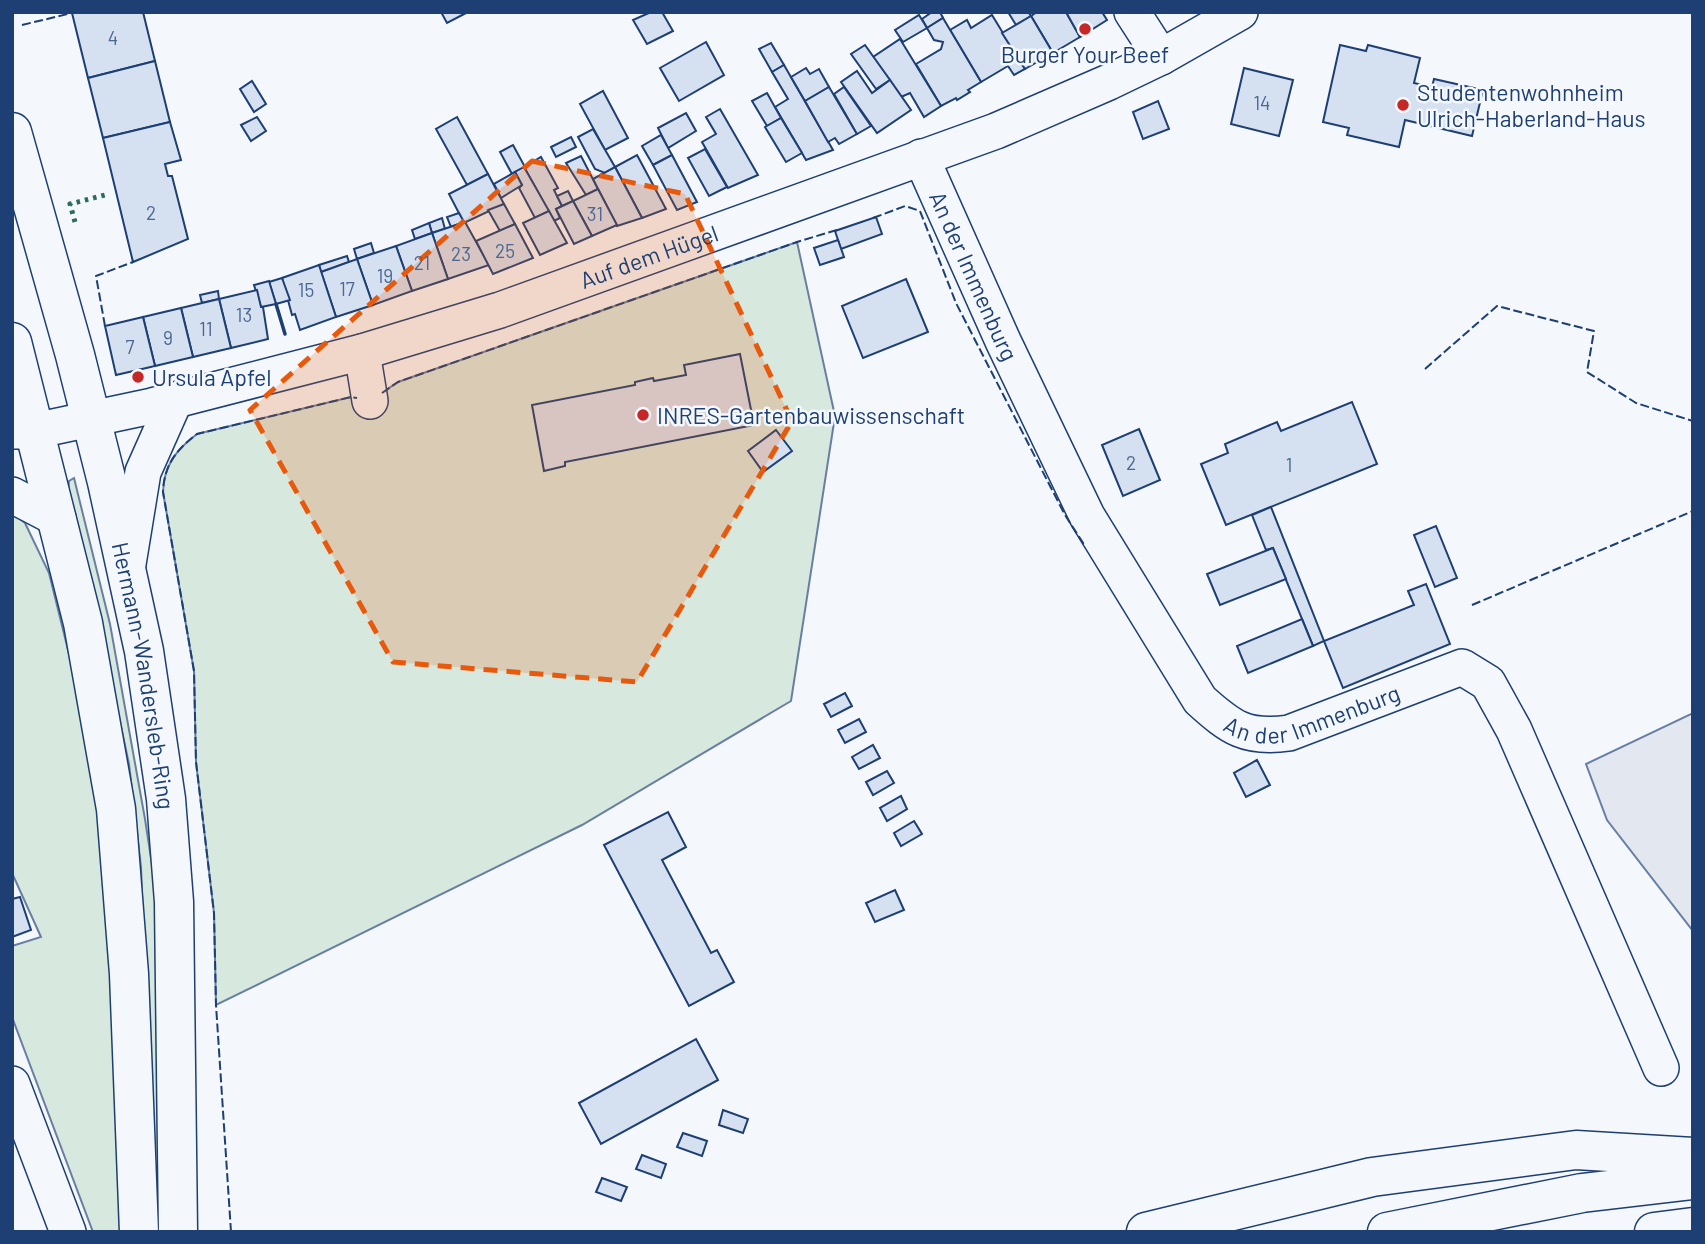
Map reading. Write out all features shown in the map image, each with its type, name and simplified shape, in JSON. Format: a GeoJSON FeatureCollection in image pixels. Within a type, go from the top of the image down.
{"type":"FeatureCollection","features":[{"type":"Feature","properties":{"kind":"main road","name":"Hermann-Wandersleb-Ring"},"geometry":{"type":"LineString","coordinates":[[12,132],[90,418],[127,567],[144,651],[164,789],[174,902],[178,1232]]}},
{"type":"Feature","properties":{"kind":"main road"},"geometry":{"type":"LineString","coordinates":[[12,342],[20,439],[58,519],[83,623],[116,809],[129,974],[139,1232]]}},
{"type":"Feature","properties":{"kind":"main road"},"geometry":{"type":"LineString","coordinates":[[1146,1232],[1372,1177],[1576,1150],[1693,1157]]}},
{"type":"Feature","properties":{"kind":"main road"},"geometry":{"type":"LineString","coordinates":[[1387,1232],[1582,1194],[1693,1180]]}},
{"type":"Feature","properties":{"kind":"main road"},"geometry":{"type":"LineString","coordinates":[[1654,1232],[1693,1227]]}},
{"type":"Feature","properties":{"kind":"street"},"geometry":{"type":"LineString","coordinates":[[1132,12],[1161,57]]}},
{"type":"Feature","properties":{"kind":"street","name":"Auf dem Hügel"},"geometry":{"type":"LineString","coordinates":[[20,439],[90,418],[175,400],[362,352],[500,310],[996,131],[1161,57],[1240,12]]}},
{"type":"Feature","properties":{"kind":"street","name":"An der Immenburg"},"geometry":{"type":"LineString","coordinates":[[921,157],[1003,341],[1087,516],[1200,699],[1220,718],[1242,731],[1265,737],[1289,733],[1462,667],[1488,683],[1514,730],[1661,1068]]}},
{"type":"Feature","properties":{"kind":"street"},"geometry":{"type":"LineString","coordinates":[[362,352],[370,401]]}},
{"type":"Feature","properties":{"kind":"street"},"geometry":{"type":"LineString","coordinates":[[127,567],[143,472],[175,400]]}},
{"type":"Feature","properties":{"kind":"street"},"geometry":{"type":"LineString","coordinates":[[12,495],[58,519]]}},
{"type":"Feature","properties":{"kind":"street"},"geometry":{"type":"LineString","coordinates":[[12,1084],[68,1232]]}},
{"type":"Feature","properties":{"kind":"highlighted area"},"geometry":{"type":"Polygon","coordinates":[[[532,161],[685,194],[792,421],[637,682],[393,662],[250,410],[532,161]]]}},
{"type":"Feature","properties":{"kind":"shaded area"},"geometry":{"type":"Polygon","coordinates":[[[797,242],[835,416],[791,701],[582,825],[216,1005],[214,913],[196,762],[194,671],[163,492],[166,474],[177,452],[197,434],[351,397],[370,401],[398,382],[797,242]]]}},
{"type":"Feature","properties":{"kind":"shaded area"},"geometry":{"type":"Polygon","coordinates":[[[74,478],[110,624],[158,904],[163,1232],[154,1232],[141,867],[129,764],[68,494],[69,481],[74,478]]]}},
{"type":"Feature","properties":{"kind":"shaded area"},"geometry":{"type":"Polygon","coordinates":[[[12,512],[25,523],[49,573],[107,808],[128,1232],[93,1232],[12,1017],[12,946],[41,937],[12,873],[12,512]]]}},
{"type":"Feature","properties":{"kind":"shaded area"},"geometry":{"type":"Polygon","coordinates":[[[1693,713],[1693,931],[1607,820],[1586,764],[1693,713]]]}},
{"type":"Feature","properties":{"kind":"building"},"geometry":{"type":"Polygon","coordinates":[[[143,12],[155,61],[88,78],[72,13],[143,12]]]}},
{"type":"Feature","properties":{"kind":"building"},"geometry":{"type":"Polygon","coordinates":[[[441,12],[468,12],[447,23],[441,12]]]}},
{"type":"Feature","properties":{"kind":"building"},"geometry":{"type":"Polygon","coordinates":[[[651,12],[662,12],[673,31],[647,44],[633,20],[651,12]]]}},
{"type":"Feature","properties":{"kind":"building"},"geometry":{"type":"Polygon","coordinates":[[[932,12],[940,12],[943,18],[927,28],[922,19],[932,12]]]}},
{"type":"Feature","properties":{"kind":"building"},"geometry":{"type":"Polygon","coordinates":[[[1008,12],[1028,12],[1031,16],[1016,25],[1008,12]]]}},
{"type":"Feature","properties":{"kind":"building"},"geometry":{"type":"Polygon","coordinates":[[[1037,12],[1066,12],[1080,37],[1053,53],[1031,16],[1037,12]]]}},
{"type":"Feature","properties":{"kind":"building","name":"Burger Your Beef"},"geometry":{"type":"Polygon","coordinates":[[[1066,12],[1102,12],[1107,20],[1080,37],[1066,12]]]}},
{"type":"Feature","properties":{"kind":"building"},"geometry":{"type":"Polygon","coordinates":[[[919,15],[927,28],[903,42],[895,30],[919,15]]]}},
{"type":"Feature","properties":{"kind":"building"},"geometry":{"type":"Polygon","coordinates":[[[992,15],[1025,69],[1014,75],[1008,66],[981,82],[950,30],[967,20],[971,28],[992,15]]]}},
{"type":"Feature","properties":{"kind":"building"},"geometry":{"type":"Polygon","coordinates":[[[1031,16],[1053,53],[1025,69],[1002,33],[1031,16]]]}},
{"type":"Feature","properties":{"kind":"building"},"geometry":{"type":"Polygon","coordinates":[[[943,18],[981,82],[957,100],[956,98],[941,106],[916,64],[941,49],[943,42],[934,40],[927,28],[943,18]]]}},
{"type":"Feature","properties":{"kind":"building"},"geometry":{"type":"Polygon","coordinates":[[[900,39],[941,106],[924,117],[910,93],[901,97],[873,57],[900,39]]]}},
{"type":"Feature","properties":{"kind":"building"},"geometry":{"type":"Polygon","coordinates":[[[706,42],[724,75],[679,101],[660,68],[706,42]]]}},
{"type":"Feature","properties":{"kind":"building"},"geometry":{"type":"Polygon","coordinates":[[[771,43],[784,65],[772,72],[759,49],[771,43]]]}},
{"type":"Feature","properties":{"kind":"building"},"geometry":{"type":"Polygon","coordinates":[[[865,45],[890,80],[876,89],[851,54],[865,45]]]}},
{"type":"Feature","properties":{"kind":"building","name":"Studentenwohnheim Ulrich-Haberland-Haus"},"geometry":{"type":"Polygon","coordinates":[[[1340,45],[1366,51],[1368,45],[1420,58],[1414,83],[1432,87],[1434,79],[1483,90],[1472,136],[1405,120],[1399,147],[1347,135],[1349,128],[1323,122],[1340,45]]]}},
{"type":"Feature","properties":{"kind":"building"},"geometry":{"type":"Polygon","coordinates":[[[155,61],[170,122],[103,138],[88,78],[155,61]]]}},
{"type":"Feature","properties":{"kind":"building"},"geometry":{"type":"Polygon","coordinates":[[[784,65],[833,150],[806,160],[775,107],[788,99],[772,72],[784,65]]]}},
{"type":"Feature","properties":{"kind":"building"},"geometry":{"type":"Polygon","coordinates":[[[806,68],[810,74],[819,69],[829,87],[805,101],[791,77],[806,68]]]}},
{"type":"Feature","properties":{"kind":"building"},"geometry":{"type":"Polygon","coordinates":[[[1244,68],[1293,80],[1279,136],[1231,124],[1244,68]]]}},
{"type":"Feature","properties":{"kind":"building"},"geometry":{"type":"Polygon","coordinates":[[[857,71],[872,93],[890,80],[911,110],[877,133],[841,82],[857,71]]]}},
{"type":"Feature","properties":{"kind":"building"},"geometry":{"type":"Polygon","coordinates":[[[252,81],[266,104],[254,112],[240,89],[252,81]]]}},
{"type":"Feature","properties":{"kind":"building"},"geometry":{"type":"Polygon","coordinates":[[[829,87],[857,134],[839,144],[835,138],[828,142],[805,101],[829,87]]]}},
{"type":"Feature","properties":{"kind":"building"},"geometry":{"type":"Polygon","coordinates":[[[844,87],[871,126],[857,134],[834,94],[844,87]]]}},
{"type":"Feature","properties":{"kind":"building"},"geometry":{"type":"Polygon","coordinates":[[[603,91],[628,138],[605,150],[580,104],[603,91]]]}},
{"type":"Feature","properties":{"kind":"building"},"geometry":{"type":"Polygon","coordinates":[[[767,93],[781,118],[767,126],[752,101],[767,93]]]}},
{"type":"Feature","properties":{"kind":"building"},"geometry":{"type":"Polygon","coordinates":[[[1158,101],[1169,129],[1143,139],[1133,112],[1158,101]]]}},
{"type":"Feature","properties":{"kind":"building"},"geometry":{"type":"Polygon","coordinates":[[[720,109],[758,175],[728,188],[702,142],[716,134],[706,117],[720,109]]]}},
{"type":"Feature","properties":{"kind":"building"},"geometry":{"type":"Polygon","coordinates":[[[686,113],[696,131],[668,148],[658,128],[686,113]]]}},
{"type":"Feature","properties":{"kind":"building"},"geometry":{"type":"Polygon","coordinates":[[[257,117],[266,131],[251,141],[241,125],[257,117]]]}},
{"type":"Feature","properties":{"kind":"building"},"geometry":{"type":"Polygon","coordinates":[[[457,117],[488,174],[467,185],[436,129],[457,117]]]}},
{"type":"Feature","properties":{"kind":"building"},"geometry":{"type":"Polygon","coordinates":[[[781,118],[802,153],[786,162],[765,127],[781,118]]]}},
{"type":"Feature","properties":{"kind":"building"},"geometry":{"type":"Polygon","coordinates":[[[170,122],[181,160],[165,164],[168,176],[172,176],[188,239],[133,262],[103,138],[170,122]]]}},
{"type":"Feature","properties":{"kind":"building"},"geometry":{"type":"Polygon","coordinates":[[[593,129],[615,167],[605,173],[595,169],[578,137],[593,129]]]}},
{"type":"Feature","properties":{"kind":"building"},"geometry":{"type":"Polygon","coordinates":[[[661,135],[672,155],[653,165],[642,146],[661,135]]]}},
{"type":"Feature","properties":{"kind":"building"},"geometry":{"type":"Polygon","coordinates":[[[571,137],[576,147],[556,157],[551,147],[571,137]]]}},
{"type":"Feature","properties":{"kind":"building"},"geometry":{"type":"Polygon","coordinates":[[[513,145],[525,167],[512,174],[500,152],[513,145]]]}},
{"type":"Feature","properties":{"kind":"building"},"geometry":{"type":"Polygon","coordinates":[[[705,149],[727,187],[709,196],[688,158],[705,149]]]}},
{"type":"Feature","properties":{"kind":"building"},"geometry":{"type":"Polygon","coordinates":[[[637,155],[666,209],[642,218],[615,167],[637,155]]]}},
{"type":"Feature","properties":{"kind":"building"},"geometry":{"type":"Polygon","coordinates":[[[672,155],[697,202],[677,210],[653,165],[672,155]]]}},
{"type":"Feature","properties":{"kind":"building"},"geometry":{"type":"Polygon","coordinates":[[[581,156],[598,189],[586,195],[566,163],[581,156]]]}},
{"type":"Feature","properties":{"kind":"building"},"geometry":{"type":"Polygon","coordinates":[[[541,157],[558,188],[554,190],[562,206],[556,209],[560,218],[554,221],[524,167],[541,157]]]}},
{"type":"Feature","properties":{"kind":"building"},"geometry":{"type":"Polygon","coordinates":[[[524,167],[549,211],[535,218],[519,188],[522,185],[515,172],[524,167]]]}},
{"type":"Feature","properties":{"kind":"building"},"geometry":{"type":"Polygon","coordinates":[[[615,167],[642,218],[617,226],[593,179],[615,167]]]}},
{"type":"Feature","properties":{"kind":"building"},"geometry":{"type":"Polygon","coordinates":[[[515,172],[522,185],[501,198],[494,184],[515,172]]]}},
{"type":"Feature","properties":{"kind":"building"},"geometry":{"type":"Polygon","coordinates":[[[488,174],[504,204],[464,223],[449,194],[488,174]]]}},
{"type":"Feature","properties":{"kind":"building"},"geometry":{"type":"Polygon","coordinates":[[[598,189],[617,225],[592,236],[573,201],[598,189]]]}},
{"type":"Feature","properties":{"kind":"building"},"geometry":{"type":"Polygon","coordinates":[[[568,191],[573,201],[562,206],[557,196],[568,191]]]}},
{"type":"Feature","properties":{"kind":"building"},"geometry":{"type":"Polygon","coordinates":[[[573,201],[592,236],[574,244],[556,209],[573,201]]]}},
{"type":"Feature","properties":{"kind":"building"},"geometry":{"type":"Polygon","coordinates":[[[504,204],[515,224],[500,231],[488,210],[504,204]]]}},
{"type":"Feature","properties":{"kind":"building"},"geometry":{"type":"Polygon","coordinates":[[[549,211],[567,243],[540,255],[523,223],[549,211]]]}},
{"type":"Feature","properties":{"kind":"building"},"geometry":{"type":"Polygon","coordinates":[[[459,213],[464,222],[451,227],[447,217],[459,213]]]}},
{"type":"Feature","properties":{"kind":"building"},"geometry":{"type":"Polygon","coordinates":[[[876,217],[882,234],[841,249],[835,231],[876,217]]]}},
{"type":"Feature","properties":{"kind":"building"},"geometry":{"type":"Polygon","coordinates":[[[442,218],[445,229],[432,233],[429,223],[442,218]]]}},
{"type":"Feature","properties":{"kind":"building"},"geometry":{"type":"Polygon","coordinates":[[[465,222],[489,265],[448,279],[432,233],[465,222]]]}},
{"type":"Feature","properties":{"kind":"building"},"geometry":{"type":"Polygon","coordinates":[[[429,223],[432,233],[415,239],[412,230],[429,223]]]}},
{"type":"Feature","properties":{"kind":"building"},"geometry":{"type":"Polygon","coordinates":[[[515,224],[533,258],[493,274],[476,241],[515,224]]]}},
{"type":"Feature","properties":{"kind":"building"},"geometry":{"type":"Polygon","coordinates":[[[432,233],[448,279],[412,291],[396,246],[432,233]]]}},
{"type":"Feature","properties":{"kind":"building"},"geometry":{"type":"Polygon","coordinates":[[[838,240],[844,257],[820,265],[814,248],[838,240]]]}},
{"type":"Feature","properties":{"kind":"building"},"geometry":{"type":"Polygon","coordinates":[[[371,243],[374,253],[357,259],[354,249],[371,243]]]}},
{"type":"Feature","properties":{"kind":"building"},"geometry":{"type":"Polygon","coordinates":[[[396,246],[412,291],[373,305],[357,259],[396,246]]]}},
{"type":"Feature","properties":{"kind":"building"},"geometry":{"type":"Polygon","coordinates":[[[347,256],[349,262],[321,272],[319,265],[347,256]]]}},
{"type":"Feature","properties":{"kind":"building"},"geometry":{"type":"Polygon","coordinates":[[[357,259],[373,305],[336,317],[321,272],[357,259]]]}},
{"type":"Feature","properties":{"kind":"building"},"geometry":{"type":"Polygon","coordinates":[[[319,265],[336,317],[300,330],[295,314],[292,315],[282,278],[319,265]]]}},
{"type":"Feature","properties":{"kind":"building"},"geometry":{"type":"Polygon","coordinates":[[[282,278],[290,300],[276,304],[269,282],[282,278]]]}},
{"type":"Feature","properties":{"kind":"building"},"geometry":{"type":"Polygon","coordinates":[[[906,279],[928,332],[863,358],[842,306],[906,279]]]}},
{"type":"Feature","properties":{"kind":"building"},"geometry":{"type":"Polygon","coordinates":[[[269,281],[276,304],[261,307],[254,285],[269,281]]]}},
{"type":"Feature","properties":{"kind":"building"},"geometry":{"type":"Polygon","coordinates":[[[257,290],[263,307],[268,339],[231,348],[219,299],[257,290]]]}},
{"type":"Feature","properties":{"kind":"building"},"geometry":{"type":"Polygon","coordinates":[[[218,291],[219,299],[202,303],[200,295],[218,291]]]}},
{"type":"Feature","properties":{"kind":"building"},"geometry":{"type":"Polygon","coordinates":[[[219,299],[231,348],[193,357],[181,308],[219,299]]]}},
{"type":"Feature","properties":{"kind":"building"},"geometry":{"type":"Polygon","coordinates":[[[181,308],[193,357],[155,366],[143,317],[181,308]]]}},
{"type":"Feature","properties":{"kind":"building"},"geometry":{"type":"Polygon","coordinates":[[[143,317],[155,366],[116,375],[105,326],[143,317]]]}},
{"type":"Feature","properties":{"kind":"building","name":"INRES-Gartenbauwissenschaft"},"geometry":{"type":"Polygon","coordinates":[[[740,354],[754,425],[565,462],[565,466],[544,471],[532,405],[635,385],[635,382],[653,378],[654,381],[686,375],[684,365],[740,354]]]}},
{"type":"Feature","properties":{"kind":"building"},"geometry":{"type":"Polygon","coordinates":[[[1352,402],[1377,464],[1226,525],[1201,464],[1228,453],[1225,444],[1277,422],[1281,431],[1352,402]]]}},
{"type":"Feature","properties":{"kind":"building"},"geometry":{"type":"Polygon","coordinates":[[[1139,429],[1160,480],[1123,496],[1102,445],[1139,429]]]}},
{"type":"Feature","properties":{"kind":"building"},"geometry":{"type":"Polygon","coordinates":[[[776,430],[792,451],[763,472],[748,451],[776,430]]]}},
{"type":"Feature","properties":{"kind":"building"},"geometry":{"type":"Polygon","coordinates":[[[1271,507],[1324,641],[1313,646],[1273,548],[1266,550],[1252,515],[1271,507]]]}},
{"type":"Feature","properties":{"kind":"building"},"geometry":{"type":"Polygon","coordinates":[[[1436,526],[1457,578],[1435,587],[1414,535],[1436,526]]]}},
{"type":"Feature","properties":{"kind":"building"},"geometry":{"type":"Polygon","coordinates":[[[1273,548],[1286,579],[1220,605],[1207,574],[1273,548]]]}},
{"type":"Feature","properties":{"kind":"building"},"geometry":{"type":"Polygon","coordinates":[[[1426,584],[1450,644],[1343,688],[1324,641],[1414,605],[1408,591],[1426,584]]]}},
{"type":"Feature","properties":{"kind":"building"},"geometry":{"type":"Polygon","coordinates":[[[1302,619],[1313,646],[1248,673],[1237,646],[1302,619]]]}},
{"type":"Feature","properties":{"kind":"building"},"geometry":{"type":"Polygon","coordinates":[[[845,693],[852,706],[831,717],[824,704],[845,693]]]}},
{"type":"Feature","properties":{"kind":"building"},"geometry":{"type":"Polygon","coordinates":[[[859,719],[866,732],[845,743],[838,730],[859,719]]]}},
{"type":"Feature","properties":{"kind":"building"},"geometry":{"type":"Polygon","coordinates":[[[873,745],[880,758],[859,769],[852,757],[873,745]]]}},
{"type":"Feature","properties":{"kind":"building"},"geometry":{"type":"Polygon","coordinates":[[[1257,760],[1270,785],[1246,797],[1234,773],[1257,760]]]}},
{"type":"Feature","properties":{"kind":"building"},"geometry":{"type":"Polygon","coordinates":[[[887,771],[894,783],[873,795],[866,782],[887,771]]]}},
{"type":"Feature","properties":{"kind":"building"},"geometry":{"type":"Polygon","coordinates":[[[901,796],[907,809],[887,821],[880,808],[901,796]]]}},
{"type":"Feature","properties":{"kind":"building"},"geometry":{"type":"Polygon","coordinates":[[[668,812],[686,847],[662,860],[711,953],[717,950],[734,982],[689,1006],[604,845],[668,812]]]}},
{"type":"Feature","properties":{"kind":"building"},"geometry":{"type":"Polygon","coordinates":[[[914,821],[922,834],[901,846],[894,833],[914,821]]]}},
{"type":"Feature","properties":{"kind":"building"},"geometry":{"type":"Polygon","coordinates":[[[895,890],[904,910],[875,922],[866,903],[895,890]]]}},
{"type":"Feature","properties":{"kind":"building"},"geometry":{"type":"Polygon","coordinates":[[[20,897],[31,930],[12,937],[12,899],[20,897]]]}},
{"type":"Feature","properties":{"kind":"building"},"geometry":{"type":"Polygon","coordinates":[[[696,1039],[718,1080],[601,1144],[579,1103],[696,1039]]]}},
{"type":"Feature","properties":{"kind":"building"},"geometry":{"type":"Polygon","coordinates":[[[723,1110],[748,1119],[743,1133],[719,1125],[723,1110]]]}},
{"type":"Feature","properties":{"kind":"building"},"geometry":{"type":"Polygon","coordinates":[[[683,1133],[707,1141],[702,1156],[677,1147],[683,1133]]]}},
{"type":"Feature","properties":{"kind":"building"},"geometry":{"type":"Polygon","coordinates":[[[642,1155],[666,1164],[661,1178],[636,1169],[642,1155]]]}},
{"type":"Feature","properties":{"kind":"building"},"geometry":{"type":"Polygon","coordinates":[[[602,1178],[627,1187],[621,1201],[596,1192],[602,1178]]]}},
{"type":"Feature","properties":{"kind":"hedge"},"geometry":{"type":"LineString","coordinates":[[75,222],[70,204],[105,195]]}},
{"type":"Feature","properties":{"kind":"fence"},"geometry":{"type":"LineString","coordinates":[[22,25],[72,13]]}},
{"type":"Feature","properties":{"kind":"fence"},"geometry":{"type":"LineString","coordinates":[[873,218],[905,206],[920,211],[956,303],[1065,515],[1085,546]]}},
{"type":"Feature","properties":{"kind":"fence"},"geometry":{"type":"LineString","coordinates":[[382,393],[398,382],[840,229]]}},
{"type":"Feature","properties":{"kind":"fence"},"geometry":{"type":"LineString","coordinates":[[105,326],[96,276],[133,262]]}},
{"type":"Feature","properties":{"kind":"fence"},"geometry":{"type":"LineString","coordinates":[[1425,369],[1497,306],[1594,331],[1587,372],[1636,403],[1693,421]]}},
{"type":"Feature","properties":{"kind":"fence"},"geometry":{"type":"LineString","coordinates":[[231,1232],[216,1005],[214,913],[196,762],[194,671],[163,492],[164,482],[172,459],[197,434],[351,397],[357,398]]}},
{"type":"Feature","properties":{"kind":"fence"},"geometry":{"type":"LineString","coordinates":[[1472,605],[1693,511]]}},
{"type":"Feature","properties":{"kind":"wall"},"geometry":{"type":"LineString","coordinates":[[276,304],[285,334]]}},
{"type":"Feature","properties":{"kind":"place","name":"Burger Your Beef"},"geometry":{"type":"Point","coordinates":[1085,29]}},
{"type":"Feature","properties":{"kind":"place","name":"Studentenwohnheim Ulrich-Haberland-Haus"},"geometry":{"type":"Point","coordinates":[1403,105]}},
{"type":"Feature","properties":{"kind":"place","name":"Ursula Apfel"},"geometry":{"type":"Point","coordinates":[138,377]}},
{"type":"Feature","properties":{"kind":"place","name":"INRES-Gartenbauwissenschaft"},"geometry":{"type":"Point","coordinates":[643,415]}}]}
